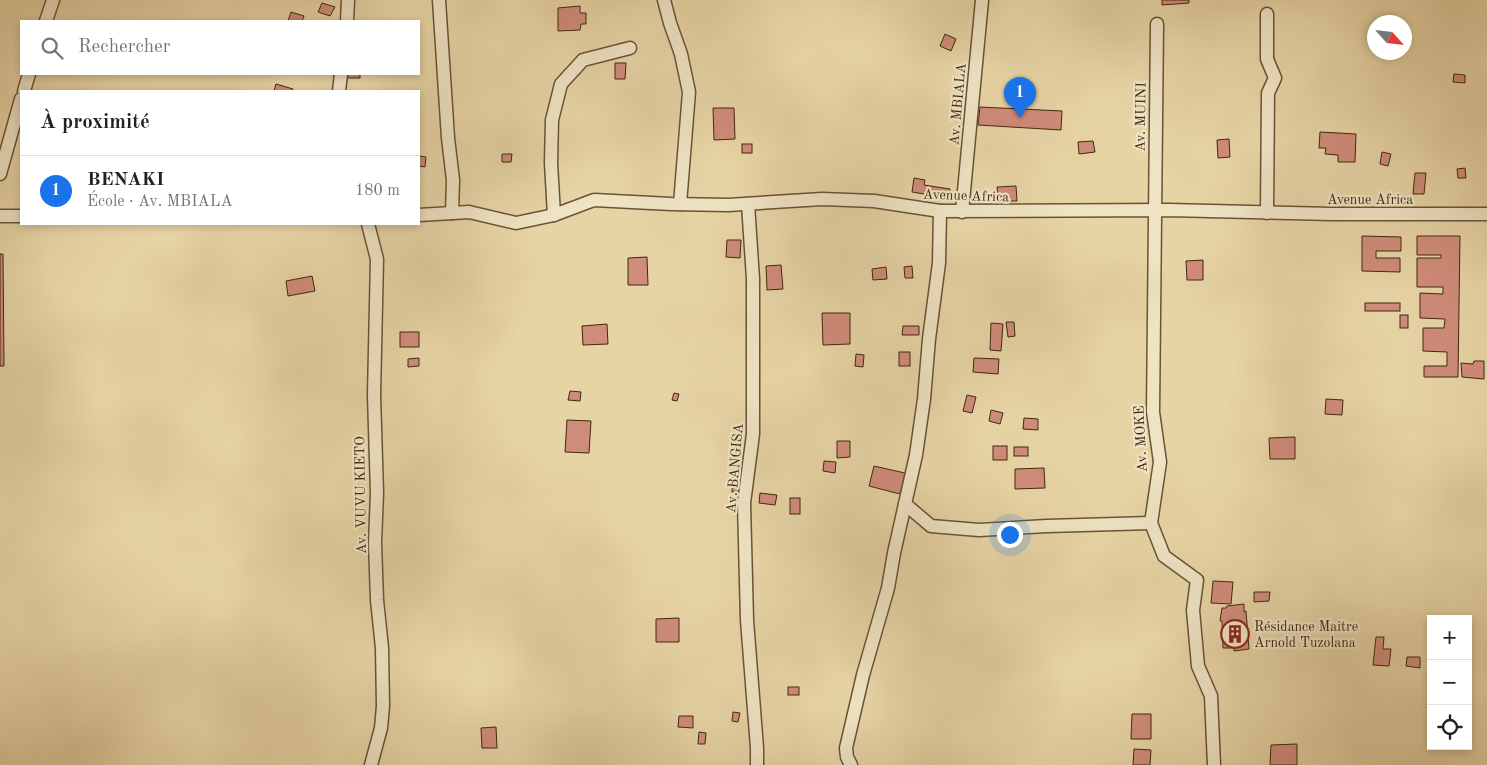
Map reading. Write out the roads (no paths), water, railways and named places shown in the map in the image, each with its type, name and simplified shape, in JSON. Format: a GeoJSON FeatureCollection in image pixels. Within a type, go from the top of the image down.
{"type":"FeatureCollection","features":[{"type":"Feature","properties":{"kind":"street"},"geometry":{"type":"LineString","coordinates":[[46,20],[53,0]]}},
{"type":"Feature","properties":{"kind":"street"},"geometry":{"type":"LineString","coordinates":[[347,20],[348,0]]}},
{"type":"Feature","properties":{"kind":"street"},"geometry":{"type":"LineString","coordinates":[[439,0],[448,138],[453,180],[452,213]]}},
{"type":"Feature","properties":{"kind":"street"},"geometry":{"type":"LineString","coordinates":[[664,0],[681,54],[688,92],[680,204]]}},
{"type":"Feature","properties":{"kind":"street","name":"Av. MBIALA"},"geometry":{"type":"LineString","coordinates":[[962,212],[982,0]]}},
{"type":"Feature","properties":{"kind":"street"},"geometry":{"type":"LineString","coordinates":[[1267,14],[1267,60],[1275,78],[1268,93],[1267,213]]}},
{"type":"Feature","properties":{"kind":"street","name":"Av. MUINI"},"geometry":{"type":"LineString","coordinates":[[1154,210],[1157,24]]}},
{"type":"Feature","properties":{"kind":"street"},"geometry":{"type":"LineString","coordinates":[[554,215],[551,163],[552,120],[561,84],[584,60],[630,48]]}},
{"type":"Feature","properties":{"kind":"street"},"geometry":{"type":"LineString","coordinates":[[24,90],[29,75]]}},
{"type":"Feature","properties":{"kind":"street"},"geometry":{"type":"LineString","coordinates":[[340,90],[341,75]]}},
{"type":"Feature","properties":{"kind":"street"},"geometry":{"type":"LineString","coordinates":[[0,174],[20,103]]}},
{"type":"Feature","properties":{"kind":"street","name":"Avenue Africa"},"geometry":{"type":"LineString","coordinates":[[420,215],[470,212],[516,223],[554,215],[594,200],[680,204],[748,204],[822,199],[874,200],[940,212],[1154,210],[1267,213],[1487,214]]}},
{"type":"Feature","properties":{"kind":"street","name":"Av. BANGISA"},"geometry":{"type":"LineString","coordinates":[[748,204],[754,279],[753,434],[744,503],[747,620],[757,765]]}},
{"type":"Feature","properties":{"kind":"street","name":"Av. MOKE"},"geometry":{"type":"LineString","coordinates":[[1154,210],[1153,412],[1160,462],[1151,523],[1164,556],[1196,580],[1193,610],[1198,666],[1211,696],[1214,765]]}},
{"type":"Feature","properties":{"kind":"street"},"geometry":{"type":"LineString","coordinates":[[851,765],[847,758],[846,748],[863,675],[888,588],[916,455],[939,264],[940,212]]}},
{"type":"Feature","properties":{"kind":"street"},"geometry":{"type":"LineString","coordinates":[[0,216],[20,216]]}},
{"type":"Feature","properties":{"kind":"street","name":"Av. VUVU KIETO"},"geometry":{"type":"LineString","coordinates":[[368,225],[377,259],[374,395],[377,493],[375,543],[377,600],[382,648],[383,706],[381,728],[371,765]]}},
{"type":"Feature","properties":{"kind":"street"},"geometry":{"type":"LineString","coordinates":[[906,504],[930,526],[979,530],[1151,523]]}},
{"type":"Feature","properties":{"kind":"place","name":"BENAKI"},"geometry":{"type":"Point","coordinates":[1020,118]}},
{"type":"Feature","properties":{"kind":"place","name":"Résidance Maitre Arnold Tuzolana"},"geometry":{"type":"Point","coordinates":[1235,634]}}]}
